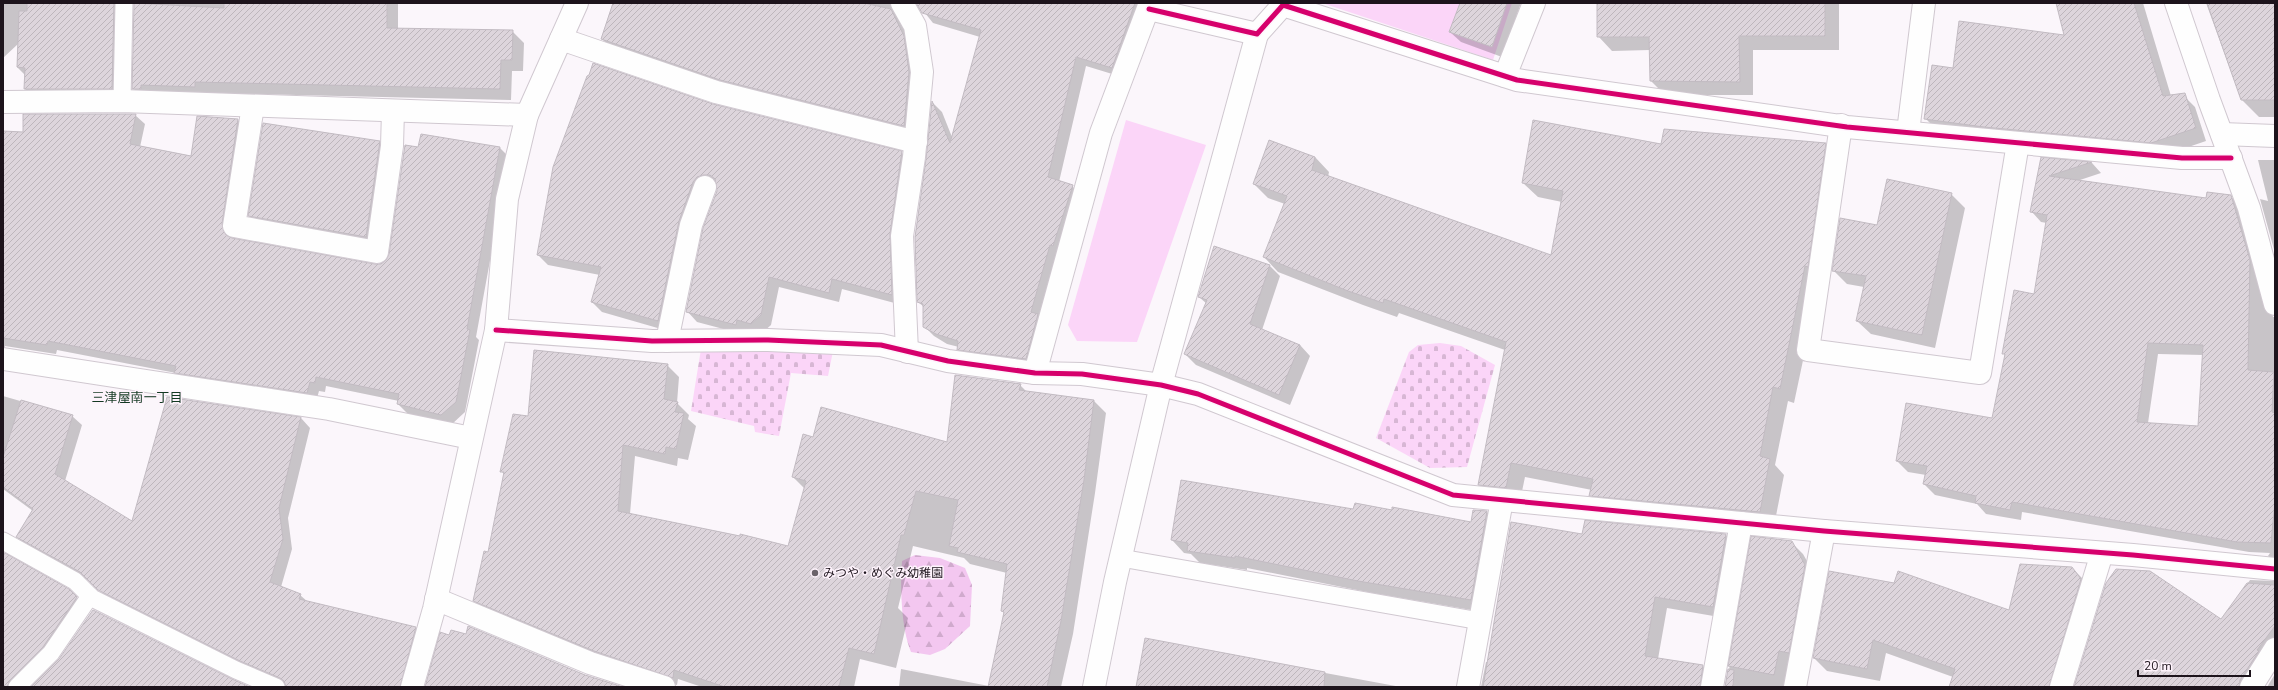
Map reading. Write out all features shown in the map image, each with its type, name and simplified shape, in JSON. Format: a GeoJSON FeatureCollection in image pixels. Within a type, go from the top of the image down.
{"type":"FeatureCollection","features":[{"type":"Feature","properties":{"kind":"street"},"geometry":{"type":"LineString","coordinates":[[412,687],[436,599],[496,330],[507,199],[527,115],[577,3]]}},
{"type":"Feature","properties":{"kind":"street"},"geometry":{"type":"LineString","coordinates":[[902,3],[915,26],[922,72],[916,142],[902,236],[907,352]]}},
{"type":"Feature","properties":{"kind":"street"},"geometry":{"type":"LineString","coordinates":[[1505,76],[1534,3]]}},
{"type":"Feature","properties":{"kind":"street"},"geometry":{"type":"LineString","coordinates":[[1908,132],[1924,3]]}},
{"type":"Feature","properties":{"kind":"street"},"geometry":{"type":"LineString","coordinates":[[2176,3],[2249,208],[2275,304]]}},
{"type":"Feature","properties":{"kind":"street"},"geometry":{"type":"LineString","coordinates":[[1094,687],[1121,558],[1161,385],[1257,34],[1283,4],[1517,80],[1841,125],[2182,158],[2232,158]]}},
{"type":"Feature","properties":{"kind":"street"},"geometry":{"type":"LineString","coordinates":[[1035,373],[1101,133],[1149,6],[1257,34]]}},
{"type":"Feature","properties":{"kind":"street"},"geometry":{"type":"LineString","coordinates":[[561,39],[716,92],[916,142]]}},
{"type":"Feature","properties":{"kind":"street"},"geometry":{"type":"LineString","coordinates":[[3,102],[122,101],[527,115]]}},
{"type":"Feature","properties":{"kind":"street"},"geometry":{"type":"LineString","coordinates":[[253,106],[234,226],[377,252],[392,146],[393,110]]}},
{"type":"Feature","properties":{"kind":"street"},"geometry":{"type":"LineString","coordinates":[[1841,125],[1808,350],[1980,373],[2018,143]]}},
{"type":"Feature","properties":{"kind":"street"},"geometry":{"type":"LineString","coordinates":[[2222,134],[2275,136]]}},
{"type":"Feature","properties":{"kind":"street"},"geometry":{"type":"LineString","coordinates":[[667,342],[691,226],[705,187]]}},
{"type":"Feature","properties":{"kind":"street"},"geometry":{"type":"LineString","coordinates":[[496,330],[667,342],[783,341],[881,345],[948,361],[1035,373],[1082,374],[1161,385],[1198,394],[1453,494],[1824,531],[2102,553],[2275,569]]}},
{"type":"Feature","properties":{"kind":"street"},"geometry":{"type":"LineString","coordinates":[[3,359],[329,409],[471,438]]}},
{"type":"Feature","properties":{"kind":"street"},"geometry":{"type":"LineString","coordinates":[[1468,687],[1502,500]]}},
{"type":"Feature","properties":{"kind":"street"},"geometry":{"type":"LineString","coordinates":[[1712,687],[1741,523]]}},
{"type":"Feature","properties":{"kind":"street"},"geometry":{"type":"LineString","coordinates":[[1795,687],[1824,531]]}},
{"type":"Feature","properties":{"kind":"street"},"geometry":{"type":"LineString","coordinates":[[2061,687],[2102,553]]}},
{"type":"Feature","properties":{"kind":"street"},"geometry":{"type":"LineString","coordinates":[[436,599],[590,663],[664,687]]}},
{"type":"Feature","properties":{"kind":"street"},"geometry":{"type":"LineString","coordinates":[[2251,687],[2275,649]]}},
{"type":"Feature","properties":{"kind":"lane"},"geometry":{"type":"LineString","coordinates":[[122,101],[124,3]]}},
{"type":"Feature","properties":{"kind":"lane"},"geometry":{"type":"LineString","coordinates":[[3,541],[75,581],[90,596],[236,670],[276,687]]}},
{"type":"Feature","properties":{"kind":"lane"},"geometry":{"type":"LineString","coordinates":[[1121,558],[1480,620]]}},
{"type":"Feature","properties":{"kind":"lane"},"geometry":{"type":"LineString","coordinates":[[17,687],[51,653],[90,596]]}},
{"type":"Feature","properties":{"kind":"green space"},"geometry":{"type":"Polygon","coordinates":[[[1322,3],[1512,3],[1493,60],[1322,3]]]}},
{"type":"Feature","properties":{"kind":"green space"},"geometry":{"type":"Polygon","coordinates":[[[1126,120],[1206,145],[1137,342],[1077,341],[1068,325],[1126,120]]]}},
{"type":"Feature","properties":{"kind":"green space"},"geometry":{"type":"Polygon","coordinates":[[[1440,343],[1461,346],[1495,365],[1467,467],[1430,468],[1376,438],[1409,352],[1418,345],[1440,343]]]}},
{"type":"Feature","properties":{"kind":"green space"},"geometry":{"type":"Polygon","coordinates":[[[701,349],[833,351],[828,376],[791,373],[779,436],[755,432],[754,426],[691,411],[701,349]]]}},
{"type":"Feature","properties":{"kind":"green space"},"geometry":{"type":"Polygon","coordinates":[[[915,555],[940,558],[965,568],[972,585],[970,626],[945,649],[930,655],[911,652],[903,620],[901,595],[902,561],[915,555]]]}},
{"type":"Feature","properties":{"kind":"building"},"geometry":{"type":"Polygon","coordinates":[[[27,3],[114,3],[112,89],[24,89],[25,68],[17,67],[19,11],[27,11],[27,3]]]}},
{"type":"Feature","properties":{"kind":"building"},"geometry":{"type":"Polygon","coordinates":[[[134,3],[224,8],[224,3],[387,3],[387,28],[513,30],[512,60],[501,60],[500,89],[195,82],[195,87],[141,85],[141,89],[132,89],[134,3]]]}},
{"type":"Feature","properties":{"kind":"building"},"geometry":{"type":"Polygon","coordinates":[[[613,3],[864,3],[891,9],[904,36],[909,72],[904,126],[720,80],[601,39],[613,3]]]}},
{"type":"Feature","properties":{"kind":"building"},"geometry":{"type":"Polygon","coordinates":[[[916,3],[1135,3],[1112,68],[1076,57],[1048,177],[1073,185],[1053,246],[1050,245],[1031,312],[1038,314],[1026,359],[957,350],[958,341],[936,334],[923,327],[923,304],[917,302],[915,237],[926,159],[932,101],[950,143],[981,30],[922,13],[916,3]]]}},
{"type":"Feature","properties":{"kind":"building"},"geometry":{"type":"Polygon","coordinates":[[[1460,3],[1507,3],[1492,47],[1449,32],[1460,3]]]}},
{"type":"Feature","properties":{"kind":"building"},"geometry":{"type":"Polygon","coordinates":[[[1597,3],[1825,3],[1825,36],[1739,36],[1740,82],[1650,81],[1649,37],[1597,37],[1597,3]]]}},
{"type":"Feature","properties":{"kind":"building"},"geometry":{"type":"Polygon","coordinates":[[[2056,3],[2134,3],[2163,96],[2185,93],[2196,128],[2151,143],[1984,127],[1924,119],[1932,65],[1953,68],[1959,21],[2064,35],[2056,3]]]}},
{"type":"Feature","properties":{"kind":"building"},"geometry":{"type":"Polygon","coordinates":[[[2207,3],[2275,3],[2275,100],[2241,100],[2207,3]]]}},
{"type":"Feature","properties":{"kind":"building"},"geometry":{"type":"Polygon","coordinates":[[[593,63],[713,104],[902,151],[890,234],[892,295],[832,279],[829,293],[769,277],[761,315],[751,324],[737,320],[736,325],[686,312],[703,228],[717,191],[715,179],[710,175],[703,175],[697,177],[693,182],[679,221],[658,321],[591,302],[601,267],[537,255],[553,167],[593,63]]]}},
{"type":"Feature","properties":{"kind":"building"},"geometry":{"type":"Polygon","coordinates":[[[23,114],[136,114],[130,144],[191,156],[197,116],[238,119],[222,224],[226,235],[232,238],[375,264],[381,264],[386,260],[389,254],[405,145],[418,147],[421,134],[500,147],[467,329],[470,330],[456,402],[441,415],[397,404],[399,394],[316,377],[315,383],[310,382],[307,393],[174,373],[176,366],[48,341],[47,345],[3,338],[3,131],[23,132],[23,114]]]}},
{"type":"Feature","properties":{"kind":"building"},"geometry":{"type":"Polygon","coordinates":[[[1533,120],[1661,144],[1664,129],[1826,143],[1808,267],[1805,266],[1780,389],[1773,387],[1760,456],[1770,459],[1760,512],[1589,496],[1593,479],[1511,463],[1506,488],[1478,485],[1506,342],[1384,299],[1383,303],[1348,291],[1263,257],[1287,196],[1253,184],[1269,140],[1315,157],[1312,170],[1551,255],[1563,191],[1522,183],[1533,120]]]}},
{"type":"Feature","properties":{"kind":"building"},"geometry":{"type":"Polygon","coordinates":[[[263,123],[380,141],[366,237],[248,216],[263,123]]]}},
{"type":"Feature","properties":{"kind":"building"},"geometry":{"type":"Polygon","coordinates":[[[2041,157],[2092,162],[2049,176],[2206,198],[2207,192],[2231,195],[2250,260],[2248,370],[2274,372],[2272,412],[2275,413],[2275,502],[2271,543],[2237,542],[2012,502],[2010,510],[1975,503],[1976,496],[1923,484],[1927,466],[1896,461],[1906,403],[1992,418],[2005,354],[2002,354],[2014,290],[2034,294],[2047,215],[2030,212],[2041,157]],[[2148,343],[2137,422],[2198,426],[2203,345],[2148,343]]]}},
{"type":"Feature","properties":{"kind":"building"},"geometry":{"type":"Polygon","coordinates":[[[1887,179],[1952,193],[1922,335],[1856,321],[1866,276],[1832,271],[1840,218],[1877,225],[1887,179]]]}},
{"type":"Feature","properties":{"kind":"building"},"geometry":{"type":"Polygon","coordinates":[[[1214,246],[1270,265],[1250,324],[1300,345],[1279,395],[1184,354],[1207,300],[1198,297],[1214,246]]]}},
{"type":"Feature","properties":{"kind":"building"},"geometry":{"type":"Polygon","coordinates":[[[534,350],[668,364],[664,399],[678,402],[675,412],[684,413],[676,449],[666,447],[665,454],[623,445],[618,511],[740,536],[740,534],[788,546],[806,481],[792,477],[803,434],[813,437],[821,407],[947,442],[955,375],[1021,384],[1019,390],[1094,400],[1084,480],[1061,621],[1047,687],[988,687],[1004,612],[1001,611],[1007,564],[957,552],[958,548],[949,546],[958,500],[916,491],[904,535],[901,535],[874,654],[849,648],[839,687],[725,687],[674,670],[673,678],[594,651],[473,601],[484,551],[488,552],[504,472],[500,472],[513,414],[528,416],[534,350]]]}},
{"type":"Feature","properties":{"kind":"building"},"geometry":{"type":"Polygon","coordinates":[[[167,397],[301,417],[279,508],[283,539],[270,582],[301,594],[299,599],[416,627],[400,687],[286,687],[284,681],[280,678],[240,661],[98,590],[80,572],[16,537],[33,509],[3,487],[3,457],[21,400],[73,415],[55,474],[132,521],[167,397]]]}},
{"type":"Feature","properties":{"kind":"building"},"geometry":{"type":"Polygon","coordinates":[[[1181,480],[1353,509],[1355,503],[1392,510],[1392,507],[1471,522],[1473,510],[1487,511],[1471,600],[1358,581],[1235,556],[1235,558],[1187,551],[1188,543],[1171,540],[1181,480]]]}},
{"type":"Feature","properties":{"kind":"building"},"geometry":{"type":"Polygon","coordinates":[[[1585,520],[1726,534],[1713,607],[1655,597],[1645,656],[1703,665],[1700,687],[1483,687],[1511,522],[1582,534],[1585,520]]]}},
{"type":"Feature","properties":{"kind":"building"},"geometry":{"type":"Polygon","coordinates":[[[1751,536],[1792,541],[1805,565],[1789,653],[1779,651],[1774,675],[1728,666],[1751,536]]]}},
{"type":"Feature","properties":{"kind":"building"},"geometry":{"type":"Polygon","coordinates":[[[5,553],[69,589],[77,597],[43,647],[10,680],[7,687],[3,687],[3,556],[5,553]]]}},
{"type":"Feature","properties":{"kind":"building"},"geometry":{"type":"Polygon","coordinates":[[[2020,564],[2072,567],[2081,579],[2049,687],[1949,687],[1955,669],[1873,640],[1867,669],[1813,658],[1829,571],[1894,583],[1898,571],[2009,610],[2020,564]]]}},
{"type":"Feature","properties":{"kind":"building"},"geometry":{"type":"Polygon","coordinates":[[[2116,569],[2150,571],[2221,619],[2247,583],[2275,585],[2275,626],[2257,650],[2259,651],[2240,680],[2239,687],[2074,687],[2106,583],[2116,569]]]}},
{"type":"Feature","properties":{"kind":"building"},"geometry":{"type":"Polygon","coordinates":[[[93,610],[250,687],[31,687],[59,659],[93,610]]]}},
{"type":"Feature","properties":{"kind":"building"},"geometry":{"type":"Polygon","coordinates":[[[468,626],[585,675],[623,687],[425,687],[440,632],[449,635],[451,630],[466,634],[468,626]]]}},
{"type":"Feature","properties":{"kind":"building"},"geometry":{"type":"Polygon","coordinates":[[[1145,638],[1325,672],[1324,687],[1136,687],[1145,638]]]}},
{"type":"Feature","properties":{"kind":"building"},"geometry":{"type":"Polygon","coordinates":[[[1728,669],[1734,670],[1733,687],[1725,687],[1728,669]]]}},
{"type":"Feature","properties":{"kind":"cycle path"},"geometry":{"type":"LineString","coordinates":[[1149,9],[1257,34],[1283,5],[1517,80],[1847,127],[2182,158],[2231,158]]}},
{"type":"Feature","properties":{"kind":"cycle path"},"geometry":{"type":"LineString","coordinates":[[496,330],[652,341],[768,340],[881,345],[948,361],[1035,373],[1082,374],[1161,385],[1198,394],[1453,495],[1824,531],[2133,555],[2275,569]]}},
{"type":"Feature","properties":{"kind":"place","name":"みつや・めぐみ幼稚園"},"geometry":{"type":"Point","coordinates":[815,573]}},
{"type":"Feature","properties":{"kind":"district","name":"三津屋南一丁目"},"geometry":{"type":"Point","coordinates":[137,398]}}]}
